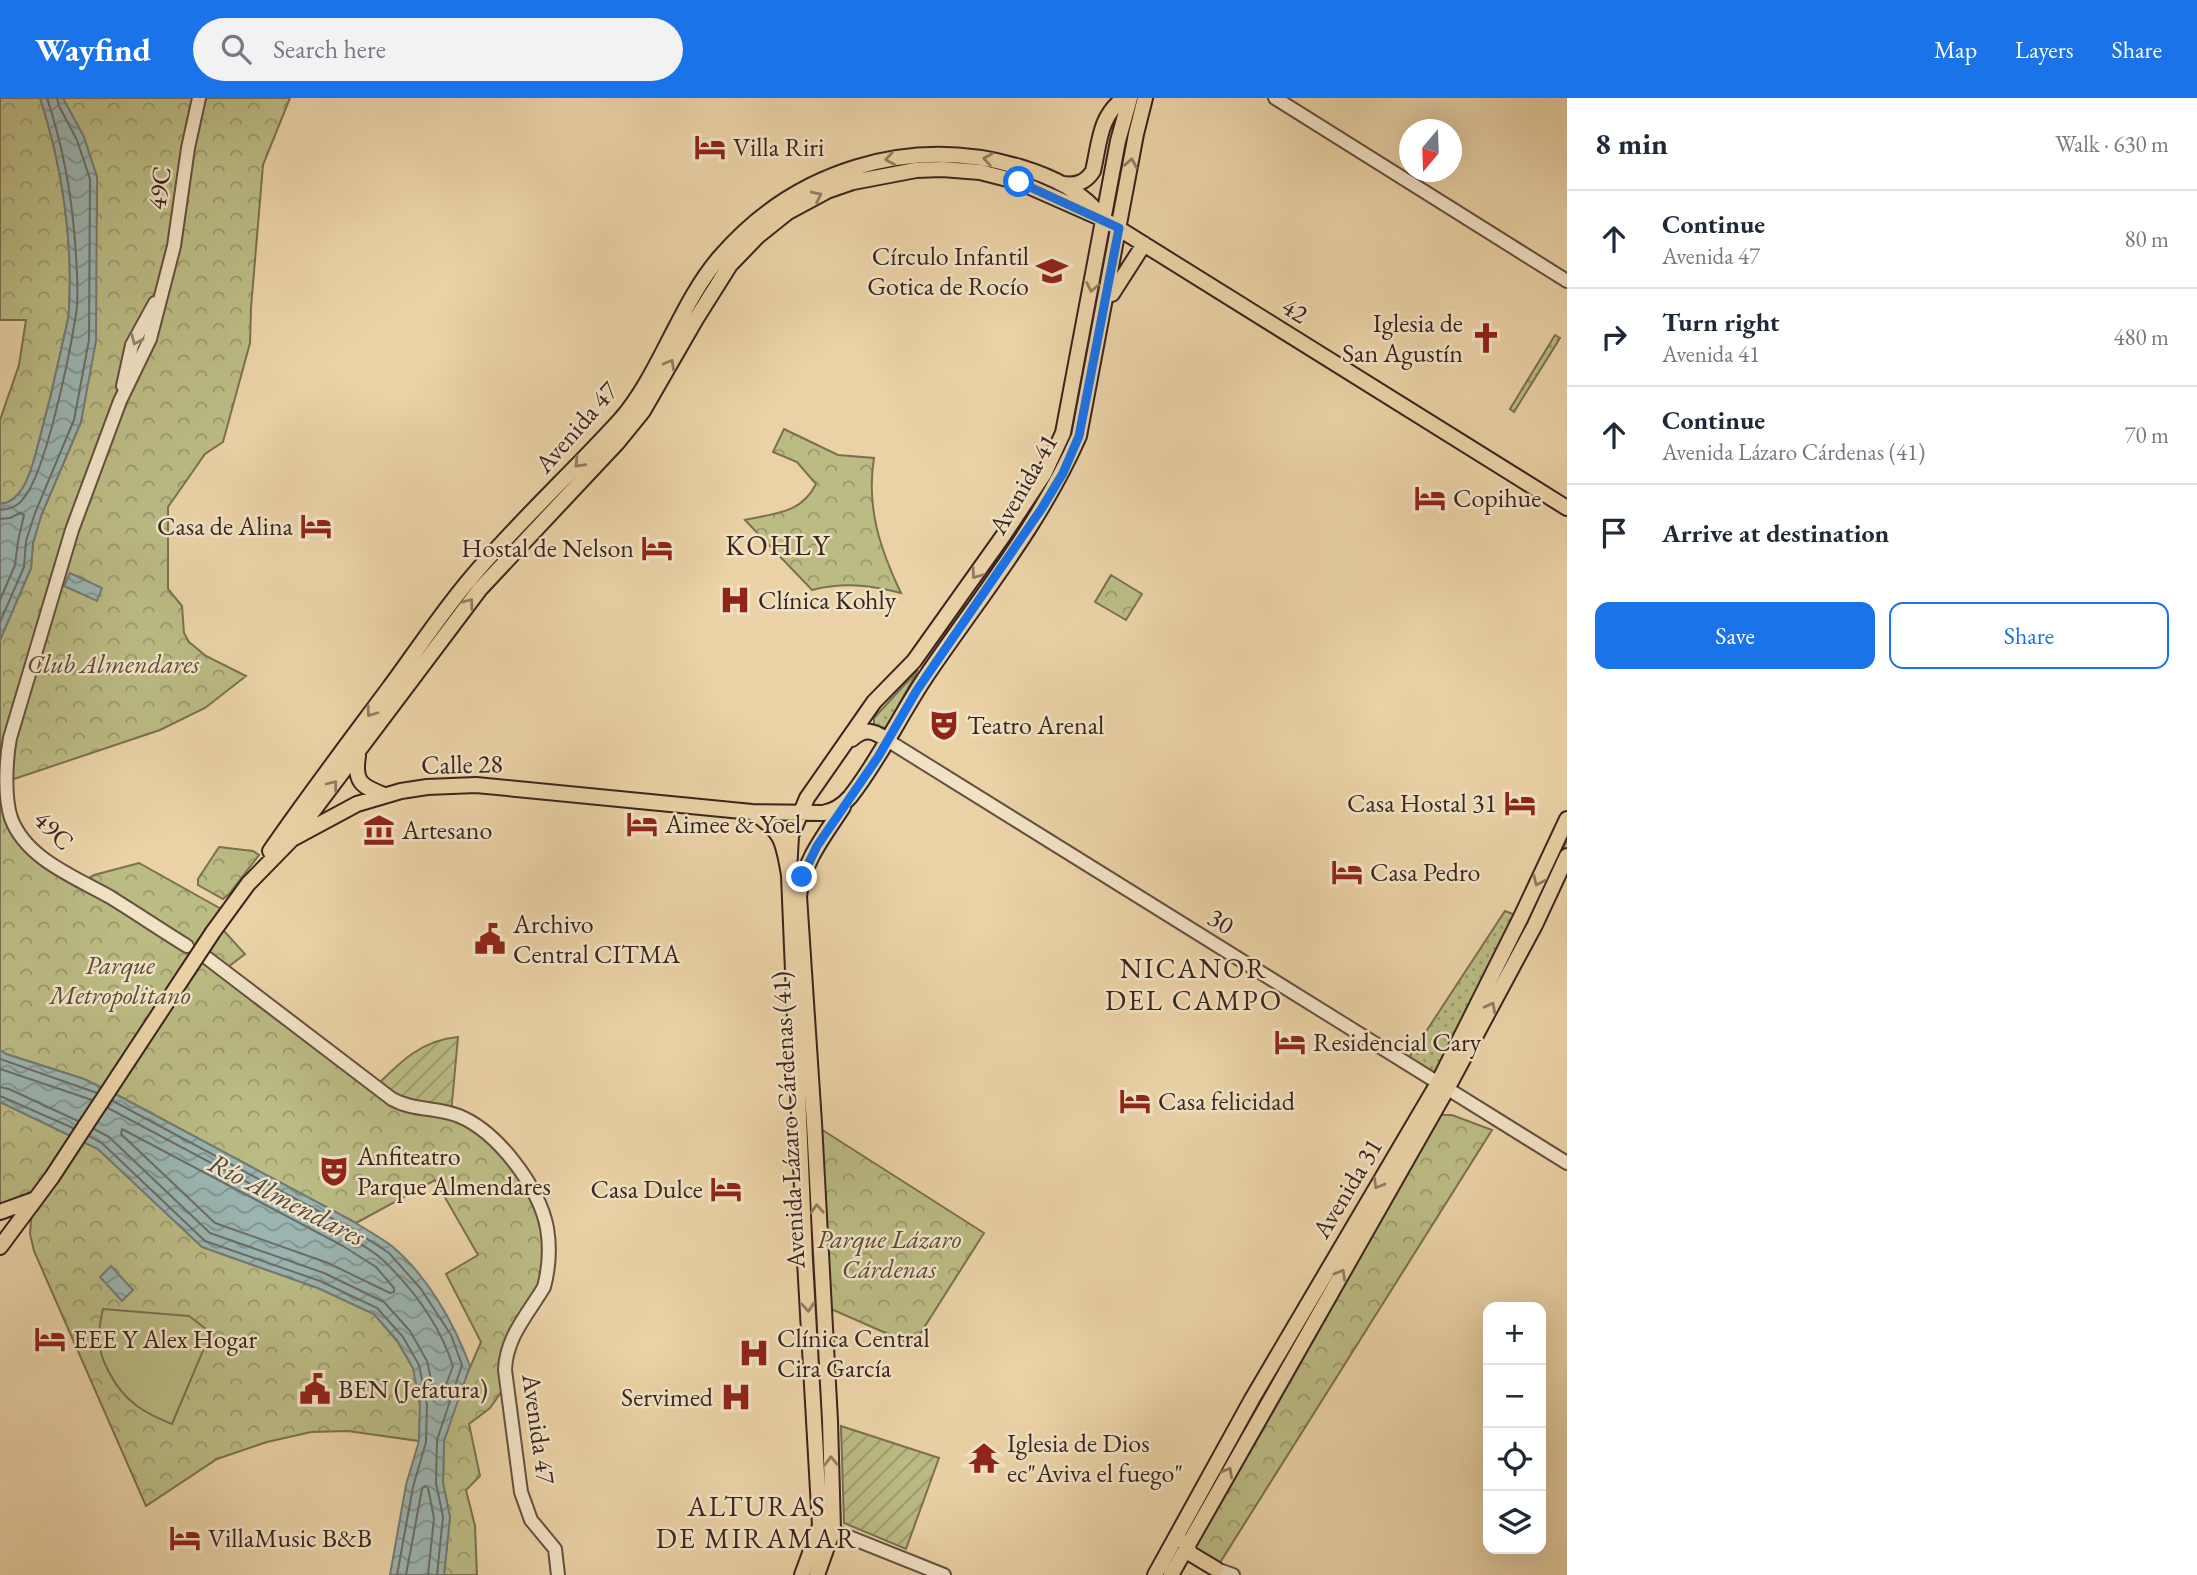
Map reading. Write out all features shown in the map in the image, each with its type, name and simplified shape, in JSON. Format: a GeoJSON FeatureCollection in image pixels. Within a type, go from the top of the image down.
{"type":"FeatureCollection","features":[{"type":"Feature","properties":{"kind":"main road"},"geometry":{"type":"LineString","coordinates":[[1062,184],[1078,184],[1088,178],[1093,171],[1105,118],[1110,109],[1124,98]]}},
{"type":"Feature","properties":{"kind":"main road","name":"Avenida 41"},"geometry":{"type":"LineString","coordinates":[[807,798],[874,702],[914,661],[1003,536],[1044,474],[1063,433],[1118,141],[1130,98]]}},
{"type":"Feature","properties":{"kind":"main road","name":"Avenida 41"},"geometry":{"type":"LineString","coordinates":[[845,802],[878,757],[925,678],[1042,508],[1063,473],[1079,436],[1145,98]]}},
{"type":"Feature","properties":{"kind":"main road","name":"Avenida 47"},"geometry":{"type":"LineString","coordinates":[[248,884],[286,826],[480,589],[520,536],[626,413],[717,260],[742,234],[787,198],[820,180],[852,168],[886,160],[958,155],[991,159],[1030,170],[1062,184],[1087,200],[1105,220]]}},
{"type":"Feature","properties":{"kind":"main road","name":"Avenida 47"},"geometry":{"type":"LineString","coordinates":[[520,536],[617,443],[643,411],[695,319],[730,265],[758,236],[807,201],[853,182],[916,170],[951,169],[980,172],[1019,182],[1105,220]]}},
{"type":"Feature","properties":{"kind":"main road","name":"42"},"geometry":{"type":"LineString","coordinates":[[1105,220],[1567,508]]}},
{"type":"Feature","properties":{"kind":"main road"},"geometry":{"type":"LineString","coordinates":[[1103,315],[1117,284],[1143,244]]}},
{"type":"Feature","properties":{"kind":"main road","name":"Avenida 47"},"geometry":{"type":"LineString","coordinates":[[292,839],[359,752],[405,679]]}},
{"type":"Feature","properties":{"kind":"main road"},"geometry":{"type":"LineString","coordinates":[[845,746],[862,731],[875,732],[887,740]]}},
{"type":"Feature","properties":{"kind":"main road"},"geometry":{"type":"LineString","coordinates":[[359,752],[356,772],[360,780],[369,789],[384,795]]}},
{"type":"Feature","properties":{"kind":"main road"},"geometry":{"type":"LineString","coordinates":[[820,780],[818,801],[828,807],[845,802]]}},
{"type":"Feature","properties":{"kind":"main road","name":"Calle 28"},"geometry":{"type":"LineString","coordinates":[[0,1247],[52,1177],[248,884],[292,839],[357,804],[384,795],[427,787],[476,785],[759,813],[799,813]]}},
{"type":"Feature","properties":{"kind":"main road","name":"Calle 28"},"geometry":{"type":"LineString","coordinates":[[759,813],[807,798]]}},
{"type":"Feature","properties":{"kind":"main road","name":"Avenida Lázaro Cárdenas (41)"},"geometry":{"type":"LineString","coordinates":[[802,1575],[827,1528],[805,1261],[789,871],[791,836],[807,798]]}},
{"type":"Feature","properties":{"kind":"main road"},"geometry":{"type":"LineString","coordinates":[[799,813],[830,812],[845,802]]}},
{"type":"Feature","properties":{"kind":"main road","name":"Avenida Lázaro Cárdenas (41)"},"geometry":{"type":"LineString","coordinates":[[817,1575],[827,1528],[830,1421],[799,896],[803,873],[845,802]]}},
{"type":"Feature","properties":{"kind":"main road","name":"Avenida Lázaro Cárdenas (41)"},"geometry":{"type":"LineString","coordinates":[[759,813],[775,828],[784,847],[789,871]]}},
{"type":"Feature","properties":{"kind":"main road","name":"Avenida 31"},"geometry":{"type":"LineString","coordinates":[[1443,1086],[1567,819]]}},
{"type":"Feature","properties":{"kind":"main road","name":"Avenida 31"},"geometry":{"type":"LineString","coordinates":[[1155,1575],[1189,1527],[1443,1086],[1535,925],[1567,856]]}},
{"type":"Feature","properties":{"kind":"main road"},"geometry":{"type":"LineString","coordinates":[[0,1212],[34,1199]]}},
{"type":"Feature","properties":{"kind":"main road"},"geometry":{"type":"LineString","coordinates":[[1189,1527],[1198,1545],[1212,1557],[1216,1569]]}},
{"type":"Feature","properties":{"kind":"main road","name":"Avenida 31"},"geometry":{"type":"LineString","coordinates":[[1171,1574],[1186,1548],[1189,1527]]}},
{"type":"Feature","properties":{"kind":"main road"},"geometry":{"type":"LineString","coordinates":[[1186,1548],[1216,1569]]}},
{"type":"Feature","properties":{"kind":"main road"},"geometry":{"type":"LineString","coordinates":[[1171,1574],[1188,1569],[1216,1569]]}},
{"type":"Feature","properties":{"kind":"street","name":"49C"},"geometry":{"type":"LineString","coordinates":[[187,946],[39,855],[17,830],[10,817],[7,757],[10,738],[72,530],[120,401],[137,371],[150,339],[174,246],[188,148],[200,98]]}},
{"type":"Feature","properties":{"kind":"street"},"geometry":{"type":"LineString","coordinates":[[1275,98],[1567,281]]}},
{"type":"Feature","properties":{"kind":"street","name":"30"},"geometry":{"type":"LineString","coordinates":[[887,740],[1567,1163]]}},
{"type":"Feature","properties":{"kind":"street","name":"Avenida 47"},"geometry":{"type":"LineString","coordinates":[[206,958],[391,1099],[421,1109],[458,1116],[483,1129],[520,1171],[534,1192],[545,1219],[548,1264],[544,1287],[518,1328],[505,1357],[506,1385],[521,1492],[531,1520],[555,1549],[558,1575]]}},
{"type":"Feature","properties":{"kind":"street"},"geometry":{"type":"LineString","coordinates":[[827,1528],[944,1575]]}},
{"type":"Feature","properties":{"kind":"street"},"geometry":{"type":"LineString","coordinates":[[1216,1569],[1233,1575]]}},
{"type":"Feature","properties":{"kind":"green space"},"geometry":{"type":"Polygon","coordinates":[[[0,98],[40,98],[60,176],[70,283],[69,314],[33,462],[16,497],[0,504],[0,420],[19,365],[26,320],[0,320],[0,98]]]}},
{"type":"Feature","properties":{"kind":"green space","name":"Parque Metropolitano"},"geometry":{"type":"Polygon","coordinates":[[[63,98],[290,98],[263,165],[250,343],[223,442],[205,454],[168,507],[168,589],[182,606],[184,633],[189,642],[206,656],[246,676],[205,708],[160,730],[8,781],[17,830],[82,882],[94,875],[139,863],[223,910],[215,921],[245,954],[224,970],[374,1088],[483,1130],[540,1205],[546,1277],[518,1328],[506,1385],[490,1408],[469,1424],[480,1476],[466,1490],[475,1526],[477,1575],[444,1575],[450,1517],[443,1483],[444,1441],[459,1393],[481,1342],[446,1274],[478,1255],[435,1180],[356,1223],[119,1096],[84,1079],[0,1050],[0,640],[31,568],[33,543],[41,516],[81,422],[97,210],[97,177],[63,98]]]}},
{"type":"Feature","properties":{"kind":"green space"},"geometry":{"type":"Polygon","coordinates":[[[1555,335],[1560,338],[1514,412],[1510,409],[1555,335]]]}},
{"type":"Feature","properties":{"kind":"green space"},"geometry":{"type":"Polygon","coordinates":[[[784,429],[838,455],[874,458],[873,511],[881,544],[901,593],[856,586],[812,590],[745,520],[795,507],[810,494],[816,484],[797,462],[773,452],[784,429]]]}},
{"type":"Feature","properties":{"kind":"green space"},"geometry":{"type":"Polygon","coordinates":[[[1111,575],[1142,594],[1126,620],[1095,602],[1111,575]]]}},
{"type":"Feature","properties":{"kind":"green space"},"geometry":{"type":"Polygon","coordinates":[[[918,670],[885,728],[874,725],[874,718],[918,670]]]}},
{"type":"Feature","properties":{"kind":"green space"},"geometry":{"type":"Polygon","coordinates":[[[1567,832],[1567,841],[1485,1010],[1484,1003],[1567,832]]]}},
{"type":"Feature","properties":{"kind":"green space"},"geometry":{"type":"Polygon","coordinates":[[[219,847],[253,851],[259,855],[223,899],[198,885],[198,879],[219,847]]]}},
{"type":"Feature","properties":{"kind":"green space"},"geometry":{"type":"Polygon","coordinates":[[[1505,911],[1521,917],[1438,1083],[1406,1062],[1505,911]]]}},
{"type":"Feature","properties":{"kind":"green space"},"geometry":{"type":"Polygon","coordinates":[[[458,1037],[451,1114],[374,1088],[412,1054],[433,1043],[458,1037]]]}},
{"type":"Feature","properties":{"kind":"green space"},"geometry":{"type":"Polygon","coordinates":[[[0,1102],[98,1149],[202,1247],[318,1288],[374,1314],[397,1341],[413,1368],[420,1405],[419,1441],[348,1431],[311,1432],[267,1442],[217,1459],[146,1506],[34,1251],[30,1234],[32,1205],[0,1212],[0,1102]]]}},
{"type":"Feature","properties":{"kind":"green space"},"geometry":{"type":"Polygon","coordinates":[[[1433,1115],[1452,1115],[1492,1130],[1216,1569],[1186,1548],[1433,1115]]]}},
{"type":"Feature","properties":{"kind":"green space","name":"Parque Lázaro Cárdenas"},"geometry":{"type":"Polygon","coordinates":[[[813,1124],[984,1233],[913,1345],[822,1305],[813,1124]]]}},
{"type":"Feature","properties":{"kind":"green space"},"geometry":{"type":"Polygon","coordinates":[[[1375,1199],[1329,1284],[1186,1536],[1185,1531],[1375,1199]]]}},
{"type":"Feature","properties":{"kind":"green space"},"geometry":{"type":"Polygon","coordinates":[[[103,1309],[189,1316],[206,1329],[208,1339],[172,1424],[128,1399],[105,1365],[99,1330],[103,1309]]]}},
{"type":"Feature","properties":{"kind":"green space"},"geometry":{"type":"Polygon","coordinates":[[[841,1426],[939,1458],[906,1549],[844,1523],[841,1426]]]}},
{"type":"Feature","properties":{"kind":"water"},"geometry":{"type":"Polygon","coordinates":[[[40,98],[63,98],[84,137],[97,177],[96,341],[81,422],[41,516],[33,543],[31,568],[0,640],[0,504],[16,497],[30,471],[51,396],[69,314],[69,256],[64,202],[48,123],[40,98]]]}},
{"type":"Feature","properties":{"kind":"water"},"geometry":{"type":"Polygon","coordinates":[[[70,573],[102,588],[97,601],[64,586],[70,573]]]}},
{"type":"Feature","properties":{"kind":"water","name":"Río Almendares"},"geometry":{"type":"Polygon","coordinates":[[[0,1050],[84,1079],[119,1096],[356,1223],[393,1247],[418,1272],[448,1317],[470,1366],[444,1441],[443,1483],[450,1517],[444,1575],[390,1575],[406,1485],[419,1441],[420,1405],[413,1368],[397,1340],[374,1314],[318,1288],[202,1247],[98,1149],[0,1102],[0,1050]]]}},
{"type":"Feature","properties":{"kind":"water"},"geometry":{"type":"Polygon","coordinates":[[[111,1266],[133,1290],[122,1301],[100,1277],[111,1266]]]}},
{"type":"Feature","properties":{"kind":"place","name":"Villa Riri"},"geometry":{"type":"Point","coordinates":[710,147]}},
{"type":"Feature","properties":{"kind":"place","name":"Círculo Infantil Gotica de Rocío"},"geometry":{"type":"Point","coordinates":[1052,271]}},
{"type":"Feature","properties":{"kind":"place","name":"Iglesia de San Agustín"},"geometry":{"type":"Point","coordinates":[1486,338]}},
{"type":"Feature","properties":{"kind":"place","name":"Copihue"},"geometry":{"type":"Point","coordinates":[1430,498]}},
{"type":"Feature","properties":{"kind":"place","name":"Casa de Alina"},"geometry":{"type":"Point","coordinates":[316,526]}},
{"type":"Feature","properties":{"kind":"place","name":"Hostal de Nelson"},"geometry":{"type":"Point","coordinates":[657,548]}},
{"type":"Feature","properties":{"kind":"place","name":"Clínica Kohly"},"geometry":{"type":"Point","coordinates":[735,600]}},
{"type":"Feature","properties":{"kind":"place","name":"Teatro Arenal"},"geometry":{"type":"Point","coordinates":[944,725]}},
{"type":"Feature","properties":{"kind":"place","name":"Casa Hostal 31"},"geometry":{"type":"Point","coordinates":[1520,803]}},
{"type":"Feature","properties":{"kind":"place","name":"Aimee & Yoel"},"geometry":{"type":"Point","coordinates":[642,824]}},
{"type":"Feature","properties":{"kind":"place","name":"Artesano"},"geometry":{"type":"Point","coordinates":[379,830]}},
{"type":"Feature","properties":{"kind":"place","name":"Casa Pedro"},"geometry":{"type":"Point","coordinates":[1347,872]}},
{"type":"Feature","properties":{"kind":"place","name":"Archivo Central CITMA"},"geometry":{"type":"Point","coordinates":[490,939]}},
{"type":"Feature","properties":{"kind":"place","name":"Residencial Cary"},"geometry":{"type":"Point","coordinates":[1290,1042]}},
{"type":"Feature","properties":{"kind":"place","name":"Casa felicidad"},"geometry":{"type":"Point","coordinates":[1135,1101]}},
{"type":"Feature","properties":{"kind":"place","name":"Anfiteatro Parque Almendares"},"geometry":{"type":"Point","coordinates":[334,1171]}},
{"type":"Feature","properties":{"kind":"place","name":"Casa Dulce"},"geometry":{"type":"Point","coordinates":[726,1189]}},
{"type":"Feature","properties":{"kind":"place","name":"EEE Y Alex Hogar"},"geometry":{"type":"Point","coordinates":[50,1339]}},
{"type":"Feature","properties":{"kind":"place","name":"Clínica Central Cira García"},"geometry":{"type":"Point","coordinates":[754,1353]}},
{"type":"Feature","properties":{"kind":"place","name":"BEN (Jefatura)"},"geometry":{"type":"Point","coordinates":[315,1389]}},
{"type":"Feature","properties":{"kind":"place","name":"Servimed"},"geometry":{"type":"Point","coordinates":[736,1397]}},
{"type":"Feature","properties":{"kind":"place","name":"Iglesia de Dios ec\"Aviva el fuego\""},"geometry":{"type":"Point","coordinates":[984,1458]}},
{"type":"Feature","properties":{"kind":"place","name":"VillaMusic B&B"},"geometry":{"type":"Point","coordinates":[185,1538]}},
{"type":"Feature","properties":{"kind":"district","name":"KOHLY"},"geometry":{"type":"Point","coordinates":[778,545]}},
{"type":"Feature","properties":{"kind":"district","name":"NICANOR DEL CAMPO"},"geometry":{"type":"Point","coordinates":[1194,984]}},
{"type":"Feature","properties":{"kind":"district","name":"ALTURAS DE MIRAMAR"},"geometry":{"type":"Point","coordinates":[757,1522]}},
{"type":"Feature","properties":{"kind":"route"},"geometry":{"type":"LineString","coordinates":[[802,877],[817,846],[878,757],[917,690],[1042,508],[1063,473],[1079,436],[1119,228],[1019,182]]}},
{"type":"Feature","properties":{"kind":"park label","name":"Club Almendares"},"geometry":{"type":"Point","coordinates":[113,664]}}]}
